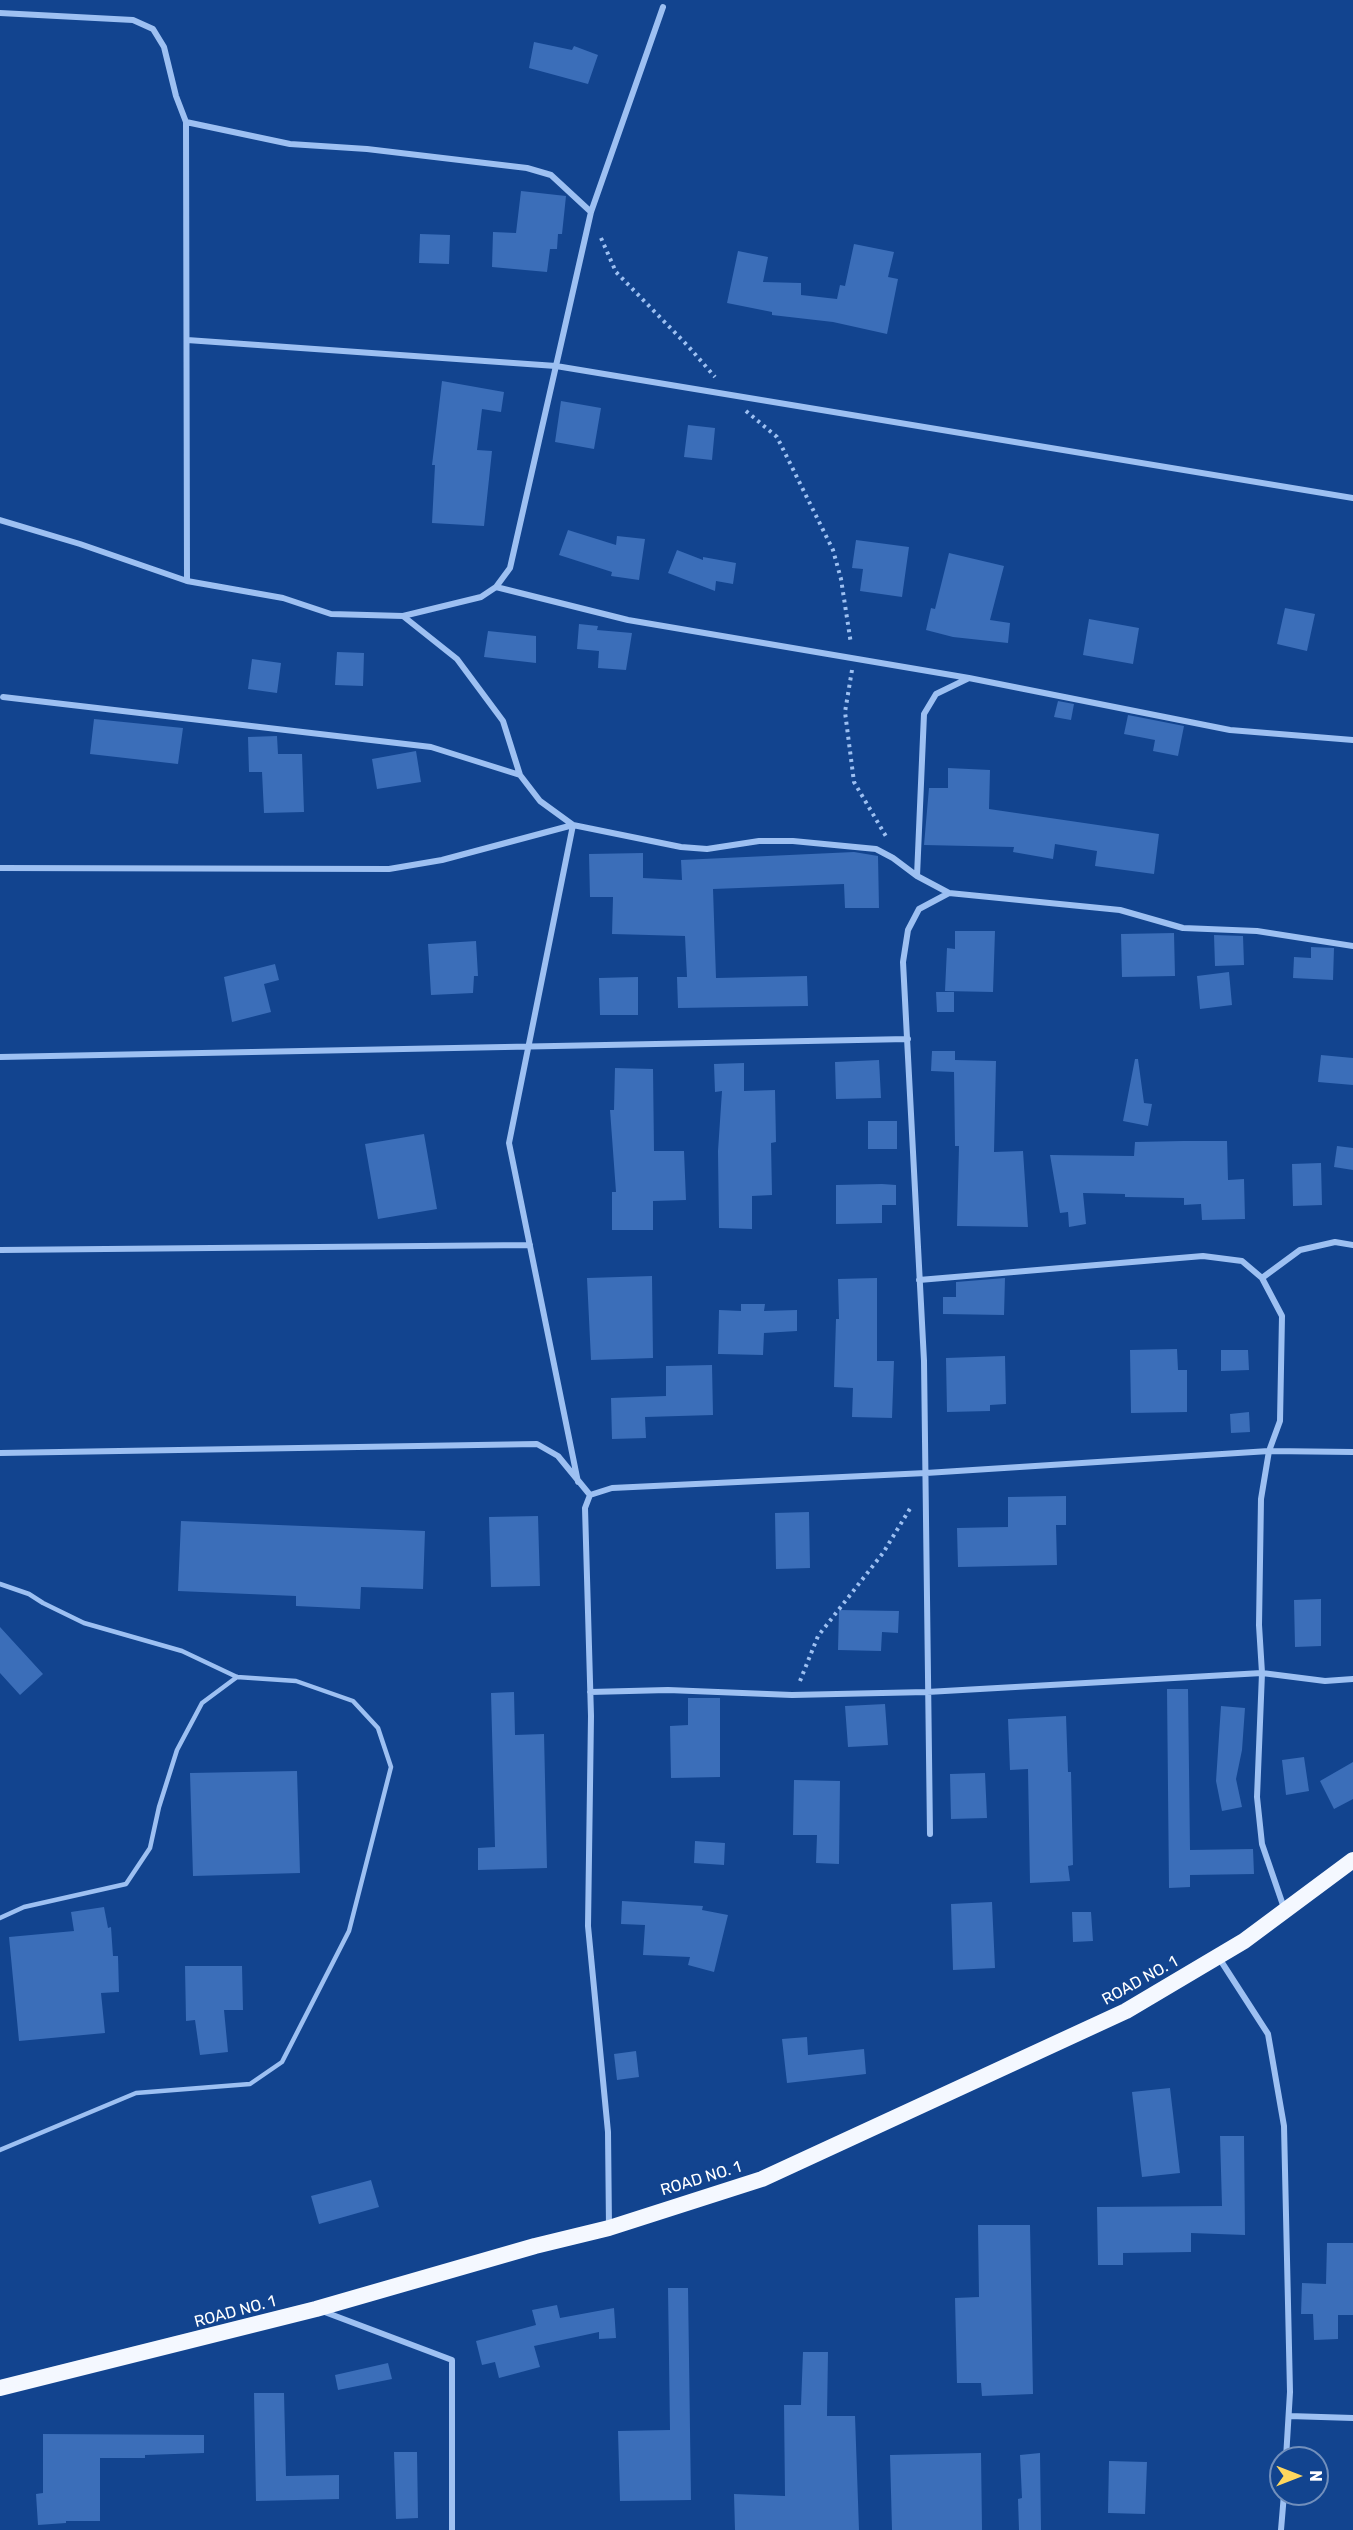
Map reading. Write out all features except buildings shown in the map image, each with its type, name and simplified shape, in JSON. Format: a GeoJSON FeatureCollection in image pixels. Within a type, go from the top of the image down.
{"type":"FeatureCollection","features":[{"type":"Feature","properties":{"kind":"highway","name":"ROAD NO. 1"},"geometry":{"type":"LineString","coordinates":[[0,2388],[316,2309],[535,2246],[609,2228],[762,2178],[1126,2011],[1244,1941],[1285,1910],[1351,1866]]}},
{"type":"Feature","properties":{"kind":"street"},"geometry":{"type":"LineString","coordinates":[[0,520],[80,544],[187,581],[283,598],[331,614],[403,616],[481,597],[496,587],[510,568],[591,212],[663,8]]}},
{"type":"Feature","properties":{"kind":"street"},"geometry":{"type":"LineString","coordinates":[[0,13],[133,20],[153,30],[164,47],[176,96],[186,122],[187,581]]}},
{"type":"Feature","properties":{"kind":"street"},"geometry":{"type":"LineString","coordinates":[[186,122],[290,144],[388,152],[527,168],[551,175],[591,212]]}},
{"type":"Feature","properties":{"kind":"street"},"geometry":{"type":"LineString","coordinates":[[187,340],[556,366],[1353,498]]}},
{"type":"Feature","properties":{"kind":"street"},"geometry":{"type":"LineString","coordinates":[[496,587],[628,620],[969,678],[1230,730],[1353,740]]}},
{"type":"Feature","properties":{"kind":"street"},"geometry":{"type":"LineString","coordinates":[[403,616],[429,634],[457,659],[503,721],[520,775],[540,801],[573,825],[681,847],[707,849],[759,841],[793,841],[876,849],[893,858],[917,876],[949,893],[1120,910],[1183,928],[1257,931],[1353,946]]}},
{"type":"Feature","properties":{"kind":"street"},"geometry":{"type":"LineString","coordinates":[[917,876],[924,714],[936,694],[969,678]]}},
{"type":"Feature","properties":{"kind":"street"},"geometry":{"type":"LineString","coordinates":[[3,697],[431,747],[520,775]]}},
{"type":"Feature","properties":{"kind":"street"},"geometry":{"type":"LineString","coordinates":[[0,868],[389,868],[442,860],[573,825]]}},
{"type":"Feature","properties":{"kind":"street"},"geometry":{"type":"LineString","coordinates":[[573,825],[509,1143],[578,1482]]}},
{"type":"Feature","properties":{"kind":"street"},"geometry":{"type":"LineString","coordinates":[[930,1834],[926,1473],[903,962],[908,930],[919,909],[949,893]]}},
{"type":"Feature","properties":{"kind":"street"},"geometry":{"type":"LineString","coordinates":[[0,1058],[529,1045],[908,1039]]}},
{"type":"Feature","properties":{"kind":"street"},"geometry":{"type":"LineString","coordinates":[[1262,1278],[1300,1250],[1335,1242],[1353,1245]]}},
{"type":"Feature","properties":{"kind":"street"},"geometry":{"type":"LineString","coordinates":[[0,1250],[530,1245]]}},
{"type":"Feature","properties":{"kind":"street"},"geometry":{"type":"LineString","coordinates":[[919,1280],[1203,1256],[1242,1262],[1262,1278],[1282,1316],[1280,1420],[1269,1451],[1261,1499],[1259,1625],[1262,1673],[1257,1797],[1262,1844],[1285,1910]]}},
{"type":"Feature","properties":{"kind":"street"},"geometry":{"type":"LineString","coordinates":[[0,1453],[537,1444],[558,1456],[590,1495]]}},
{"type":"Feature","properties":{"kind":"street"},"geometry":{"type":"LineString","coordinates":[[590,1495],[612,1488],[926,1473],[1269,1451],[1353,1452]]}},
{"type":"Feature","properties":{"kind":"street"},"geometry":{"type":"LineString","coordinates":[[590,1495],[585,1508],[590,1692],[588,1926],[608,2132],[609,2228]]}},
{"type":"Feature","properties":{"kind":"street"},"geometry":{"type":"LineString","coordinates":[[590,1692],[668,1690],[792,1695],[927,1692],[1262,1673],[1325,1681],[1353,1679]]}},
{"type":"Feature","properties":{"kind":"street"},"geometry":{"type":"LineString","coordinates":[[1218,1956],[1268,2034],[1284,2126],[1289,2416],[1287,2446]]}},
{"type":"Feature","properties":{"kind":"street"},"geometry":{"type":"LineString","coordinates":[[316,2309],[452,2360],[452,2530]]}},
{"type":"Feature","properties":{"kind":"street"},"geometry":{"type":"LineString","coordinates":[[1289,2416],[1353,2418]]}},
{"type":"Feature","properties":{"kind":"street"},"geometry":{"type":"LineString","coordinates":[[1281,2530],[1283,2506]]}},
{"type":"Feature","properties":{"kind":"lane"},"geometry":{"type":"LineString","coordinates":[[0,1584],[29,1593],[43,1603],[84,1623],[182,1651],[237,1677],[296,1681],[353,1701],[378,1728],[391,1767],[349,1931],[282,2062],[250,2084],[136,2093],[0,2150]]}},
{"type":"Feature","properties":{"kind":"lane"},"geometry":{"type":"LineString","coordinates":[[0,1918],[24,1907],[126,1884],[150,1848],[159,1807],[177,1750],[202,1703],[237,1677]]}},
{"type":"Feature","properties":{"kind":"path"},"geometry":{"type":"LineString","coordinates":[[591,212],[616,272],[639,299],[688,346],[730,394],[777,437],[833,550],[841,579],[853,658],[845,712],[854,782],[890,842]]}},
{"type":"Feature","properties":{"kind":"path"},"geometry":{"type":"LineString","coordinates":[[792,1695],[806,1671],[818,1636],[883,1553],[912,1504]]}}]}
